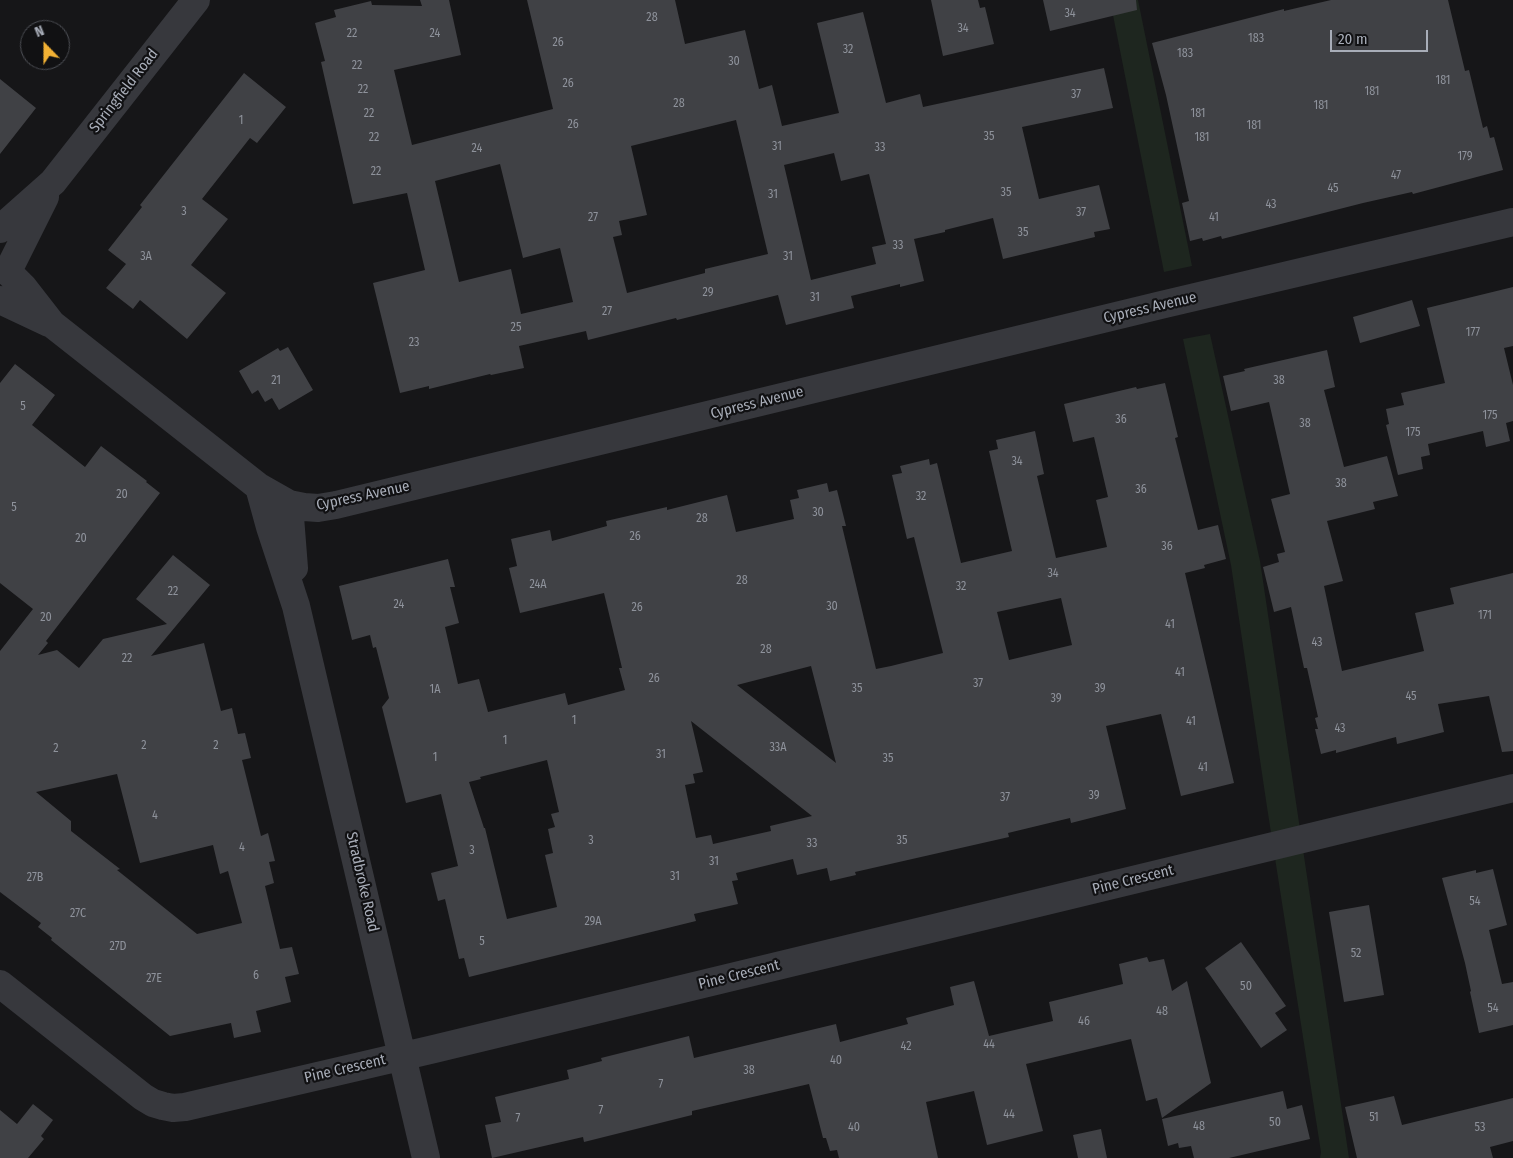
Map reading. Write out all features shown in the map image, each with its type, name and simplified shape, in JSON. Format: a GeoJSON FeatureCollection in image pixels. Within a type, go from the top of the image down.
{"type":"FeatureCollection","features":[{"type":"Feature","properties":{"kind":"street","name":"Springfield Road"},"geometry":{"type":"LineString","coordinates":[[5,270],[53,182],[196,0]]}},
{"type":"Feature","properties":{"kind":"street","name":"Springfield Road"},"geometry":{"type":"LineString","coordinates":[[0,229],[53,182]]}},
{"type":"Feature","properties":{"kind":"street","name":"Cypress Avenue"},"geometry":{"type":"LineString","coordinates":[[0,300],[52,324],[259,487],[289,504],[318,508],[1513,222]]}},
{"type":"Feature","properties":{"kind":"street","name":"Cypress Avenue"},"geometry":{"type":"LineString","coordinates":[[5,270],[24,288],[52,324]]}},
{"type":"Feature","properties":{"kind":"street","name":"Stradbroke Road"},"geometry":{"type":"LineString","coordinates":[[259,487],[296,606],[426,1158]]}},
{"type":"Feature","properties":{"kind":"street","name":"Stradbroke Road"},"geometry":{"type":"LineString","coordinates":[[289,504],[296,606]]}},
{"type":"Feature","properties":{"kind":"street","name":"Pine Crescent"},"geometry":{"type":"LineString","coordinates":[[0,984],[143,1097],[163,1106],[173,1108],[185,1107],[1513,788]]}},
{"type":"Feature","properties":{"kind":"shaded area"},"geometry":{"type":"Polygon","coordinates":[[[1110,0],[1138,0],[1192,266],[1164,272],[1110,0]]]}},
{"type":"Feature","properties":{"kind":"shaded area"},"geometry":{"type":"Polygon","coordinates":[[[1210,334],[1260,561],[1349,1158],[1320,1158],[1321,1152],[1231,565],[1183,339],[1210,334]]]}},
{"type":"Feature","properties":{"kind":"building"},"geometry":{"type":"Polygon","coordinates":[[[420,0],[449,0],[461,55],[394,70],[412,145],[553,109],[527,0],[675,0],[685,44],[745,30],[759,89],[772,85],[782,126],[839,113],[817,23],[863,12],[886,103],[920,94],[923,107],[1104,68],[1113,108],[1022,127],[1039,199],[1099,185],[1110,229],[1094,232],[1095,237],[1003,259],[993,218],[914,239],[924,281],[900,287],[900,284],[851,296],[854,308],[786,325],[778,295],[588,340],[586,331],[519,346],[524,368],[429,389],[429,386],[400,393],[373,283],[425,270],[407,193],[353,204],[321,62],[325,61],[315,23],[336,17],[334,10],[371,1],[372,5],[422,6],[420,0]],[[736,120],[631,146],[647,215],[619,221],[622,235],[613,237],[627,293],[705,273],[705,269],[768,254],[736,120]],[[834,153],[784,165],[811,280],[876,264],[872,247],[886,244],[869,174],[841,181],[834,153]],[[500,164],[435,181],[459,282],[511,269],[521,314],[573,302],[560,248],[523,258],[500,164]]]}},
{"type":"Feature","properties":{"kind":"building"},"geometry":{"type":"Polygon","coordinates":[[[931,0],[978,0],[980,8],[985,7],[994,44],[943,56],[931,0]]]}},
{"type":"Feature","properties":{"kind":"building"},"geometry":{"type":"Polygon","coordinates":[[[1043,0],[1136,0],[1137,10],[1050,31],[1043,0]]]}},
{"type":"Feature","properties":{"kind":"building"},"geometry":{"type":"Polygon","coordinates":[[[1331,0],[1448,0],[1465,71],[1469,70],[1483,128],[1487,126],[1490,138],[1494,137],[1503,170],[1413,194],[1412,192],[1363,203],[1222,239],[1221,236],[1203,241],[1202,238],[1190,241],[1182,203],[1189,201],[1166,95],[1152,43],[1284,9],[1284,11],[1331,0]]]}},
{"type":"Feature","properties":{"kind":"building"},"geometry":{"type":"Polygon","coordinates":[[[244,73],[286,107],[257,143],[250,138],[202,199],[228,219],[191,265],[226,293],[187,339],[140,300],[133,309],[106,288],[126,264],[108,250],[142,207],[140,205],[244,73]]]}},
{"type":"Feature","properties":{"kind":"building"},"geometry":{"type":"Polygon","coordinates":[[[0,79],[36,108],[0,154],[0,79]]]}},
{"type":"Feature","properties":{"kind":"building"},"geometry":{"type":"Polygon","coordinates":[[[1513,287],[1513,346],[1504,348],[1513,385],[1513,421],[1506,423],[1510,441],[1486,447],[1483,431],[1428,444],[1430,455],[1421,457],[1423,469],[1398,475],[1386,425],[1389,424],[1386,409],[1404,405],[1401,393],[1445,383],[1427,308],[1513,287]]]}},
{"type":"Feature","properties":{"kind":"building"},"geometry":{"type":"Polygon","coordinates":[[[1412,300],[1420,326],[1360,343],[1353,317],[1412,300]]]}},
{"type":"Feature","properties":{"kind":"building"},"geometry":{"type":"Polygon","coordinates":[[[288,347],[313,390],[279,410],[272,398],[265,402],[258,390],[252,394],[239,371],[278,348],[280,351],[288,347]]]}},
{"type":"Feature","properties":{"kind":"building"},"geometry":{"type":"Polygon","coordinates":[[[1327,350],[1335,387],[1324,390],[1344,467],[1387,456],[1398,496],[1373,502],[1375,509],[1327,521],[1343,581],[1324,586],[1342,671],[1424,651],[1415,613],[1454,604],[1450,588],[1513,573],[1513,751],[1502,752],[1489,696],[1438,704],[1444,732],[1397,744],[1396,737],[1336,753],[1336,750],[1321,754],[1315,729],[1318,729],[1315,718],[1318,717],[1307,668],[1304,668],[1291,607],[1274,612],[1263,567],[1279,562],[1277,554],[1285,552],[1271,499],[1290,494],[1269,402],[1231,411],[1223,376],[1245,371],[1244,369],[1327,350]]]}},
{"type":"Feature","properties":{"kind":"building"},"geometry":{"type":"Polygon","coordinates":[[[15,364],[55,395],[32,425],[85,467],[101,446],[160,493],[46,641],[48,643],[38,655],[57,650],[79,668],[103,639],[167,624],[136,599],[173,555],[210,585],[151,656],[204,643],[221,711],[232,708],[238,734],[245,733],[251,758],[242,760],[261,836],[268,833],[275,861],[269,862],[274,883],[265,886],[280,949],[292,947],[299,974],[285,977],[291,1002],[256,1011],[261,1032],[234,1038],[231,1023],[170,1036],[51,940],[52,938],[38,927],[41,923],[0,892],[0,651],[33,609],[0,583],[0,383],[15,364]],[[117,774],[36,792],[71,821],[71,831],[120,869],[117,870],[197,934],[242,923],[228,871],[220,874],[213,845],[140,863],[117,774]]]}},
{"type":"Feature","properties":{"kind":"building"},"geometry":{"type":"Polygon","coordinates":[[[1165,383],[1178,437],[1175,438],[1198,530],[1218,525],[1226,559],[1204,565],[1205,568],[1185,573],[1234,783],[1181,796],[1161,714],[1106,726],[1126,809],[1071,823],[1070,818],[1008,833],[1009,837],[855,872],[856,875],[830,881],[827,868],[797,875],[793,859],[736,873],[738,880],[732,881],[738,904],[694,914],[696,921],[469,977],[464,958],[459,959],[445,899],[438,901],[431,873],[458,866],[441,794],[406,803],[382,707],[389,698],[376,647],[373,648],[370,635],[352,640],[339,586],[448,559],[455,587],[450,587],[459,623],[445,627],[458,684],[479,679],[488,712],[565,693],[568,705],[625,690],[619,668],[622,668],[604,593],[520,613],[509,568],[517,566],[511,539],[550,530],[552,541],[607,526],[606,521],[667,507],[667,510],[727,495],[736,532],[794,519],[790,500],[799,498],[797,490],[827,483],[829,492],[837,490],[846,526],[842,526],[876,669],[891,666],[943,653],[914,537],[907,539],[892,475],[902,473],[900,466],[929,459],[930,465],[937,463],[961,563],[1012,551],[989,451],[998,449],[996,440],[1035,431],[1044,474],[1037,476],[1056,558],[1107,547],[1096,500],[1108,497],[1094,437],[1073,442],[1064,404],[1136,387],[1137,389],[1165,383]],[[1061,598],[997,612],[1009,660],[1072,645],[1061,598]],[[811,666],[737,685],[836,763],[811,666]],[[691,721],[703,772],[693,774],[695,783],[685,785],[696,838],[711,835],[713,844],[771,831],[770,826],[812,816],[691,721]],[[547,760],[480,777],[481,779],[469,782],[485,828],[507,919],[557,907],[545,855],[553,853],[548,829],[555,827],[551,814],[559,812],[547,760]]]}},
{"type":"Feature","properties":{"kind":"building"},"geometry":{"type":"Polygon","coordinates":[[[1493,869],[1507,925],[1489,930],[1502,984],[1513,982],[1513,1025],[1479,1033],[1465,963],[1442,878],[1476,870],[1476,873],[1493,869]]]}},
{"type":"Feature","properties":{"kind":"building"},"geometry":{"type":"Polygon","coordinates":[[[1369,905],[1384,995],[1344,1002],[1329,912],[1369,905]]]}},
{"type":"Feature","properties":{"kind":"building"},"geometry":{"type":"Polygon","coordinates":[[[1241,942],[1286,1006],[1275,1013],[1287,1030],[1261,1048],[1205,968],[1241,942]]]}},
{"type":"Feature","properties":{"kind":"building"},"geometry":{"type":"Polygon","coordinates":[[[1147,957],[1149,962],[1164,959],[1172,991],[1187,981],[1211,1083],[1162,1118],[1157,1098],[1146,1101],[1131,1039],[1026,1064],[1043,1131],[987,1145],[974,1091],[926,1102],[938,1158],[839,1158],[837,1150],[830,1151],[826,1138],[823,1138],[809,1084],[692,1111],[692,1115],[584,1142],[583,1137],[492,1158],[485,1125],[501,1122],[495,1097],[569,1079],[567,1070],[602,1061],[601,1058],[689,1036],[694,1058],[836,1024],[840,1042],[908,1024],[906,1018],[954,1005],[950,987],[974,981],[989,1036],[1053,1021],[1049,1002],[1123,984],[1119,964],[1147,957]]]}},
{"type":"Feature","properties":{"kind":"building"},"geometry":{"type":"Polygon","coordinates":[[[1283,1091],[1287,1109],[1302,1105],[1310,1139],[1229,1158],[1194,1158],[1191,1146],[1179,1148],[1178,1143],[1168,1146],[1162,1119],[1283,1091]]]}},
{"type":"Feature","properties":{"kind":"building"},"geometry":{"type":"Polygon","coordinates":[[[1394,1096],[1402,1125],[1513,1098],[1513,1141],[1490,1147],[1493,1158],[1357,1158],[1345,1107],[1394,1096]]]}},
{"type":"Feature","properties":{"kind":"building"},"geometry":{"type":"Polygon","coordinates":[[[33,1104],[53,1120],[41,1136],[44,1139],[28,1158],[0,1158],[0,1110],[17,1124],[33,1104]]]}},
{"type":"Feature","properties":{"kind":"building"},"geometry":{"type":"Polygon","coordinates":[[[1101,1129],[1107,1158],[1078,1158],[1073,1135],[1101,1129]]]}}]}
